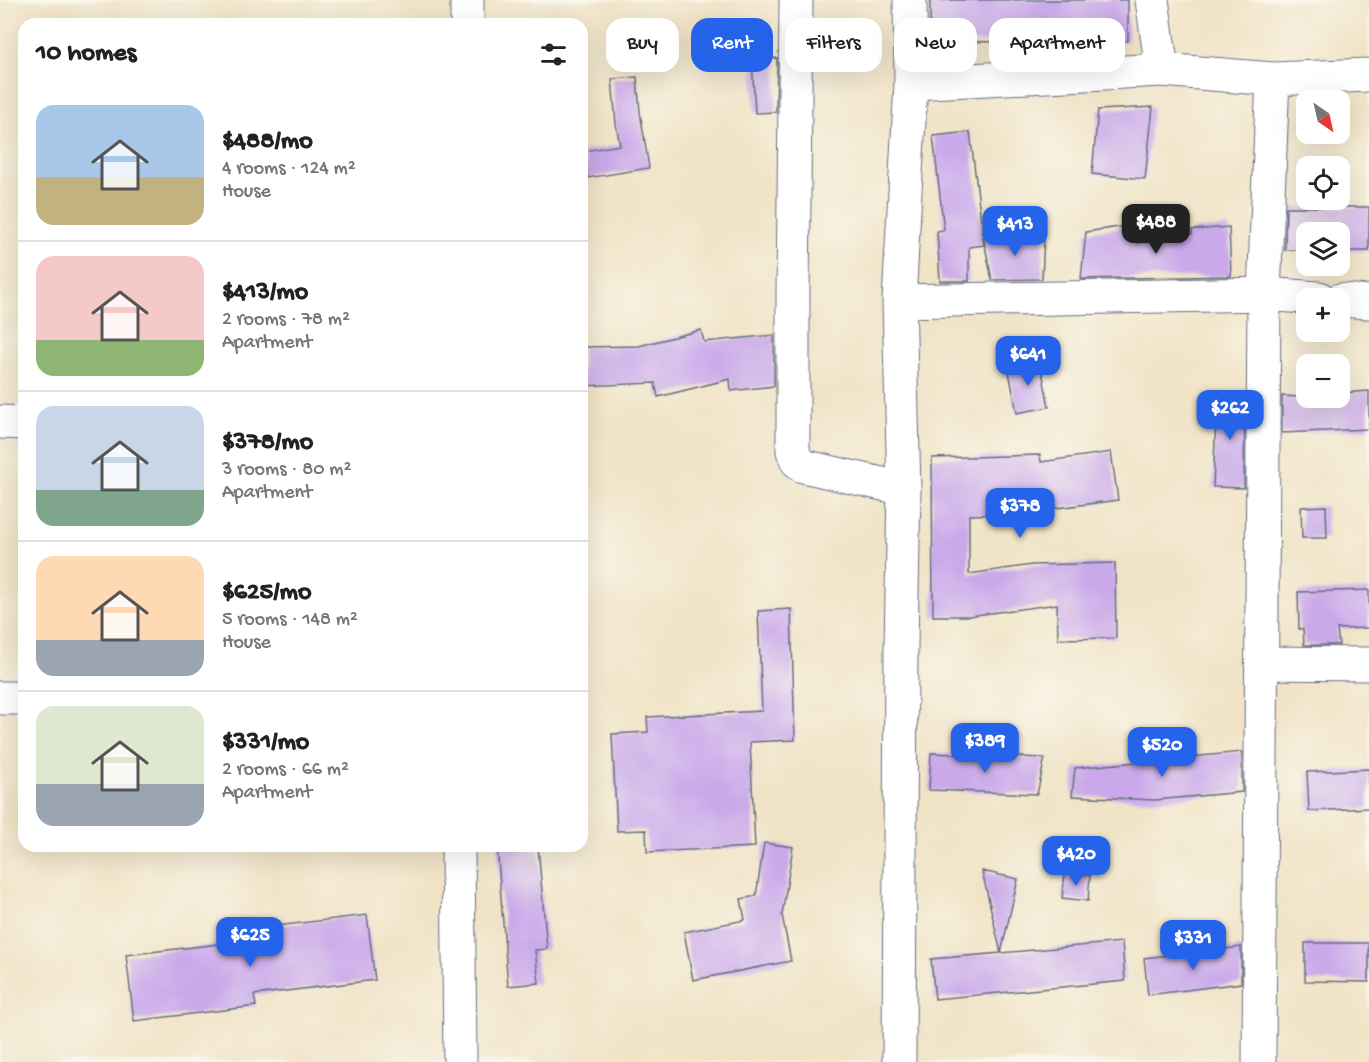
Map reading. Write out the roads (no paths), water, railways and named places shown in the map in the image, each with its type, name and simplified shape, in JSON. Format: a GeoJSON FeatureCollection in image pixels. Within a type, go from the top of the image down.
{"type":"FeatureCollection","features":[{"type":"Feature","properties":{"kind":"street"},"geometry":{"type":"LineString","coordinates":[[467,0],[467,18]]}},
{"type":"Feature","properties":{"kind":"street"},"geometry":{"type":"LineString","coordinates":[[796,0],[793,451],[796,461],[803,466],[904,489]]}},
{"type":"Feature","properties":{"kind":"street"},"geometry":{"type":"LineString","coordinates":[[899,1062],[904,489],[899,301],[911,83],[910,0]]}},
{"type":"Feature","properties":{"kind":"street"},"geometry":{"type":"LineString","coordinates":[[1152,0],[1162,70]]}},
{"type":"Feature","properties":{"kind":"street"},"geometry":{"type":"LineString","coordinates":[[911,83],[1162,70],[1273,79],[1369,75]]}},
{"type":"Feature","properties":{"kind":"street"},"geometry":{"type":"LineString","coordinates":[[1259,1062],[1264,294],[1273,79]]}},
{"type":"Feature","properties":{"kind":"street"},"geometry":{"type":"LineString","coordinates":[[899,301],[1264,294],[1296,296]]}},
{"type":"Feature","properties":{"kind":"street"},"geometry":{"type":"LineString","coordinates":[[1350,301],[1369,302]]}},
{"type":"Feature","properties":{"kind":"street"},"geometry":{"type":"LineString","coordinates":[[0,422],[18,423]]}},
{"type":"Feature","properties":{"kind":"street"},"geometry":{"type":"LineString","coordinates":[[1262,663],[1369,664]]}},
{"type":"Feature","properties":{"kind":"street"},"geometry":{"type":"LineString","coordinates":[[0,698],[18,698]]}},
{"type":"Feature","properties":{"kind":"street"},"geometry":{"type":"LineString","coordinates":[[458,852],[460,1062]]}}]}
